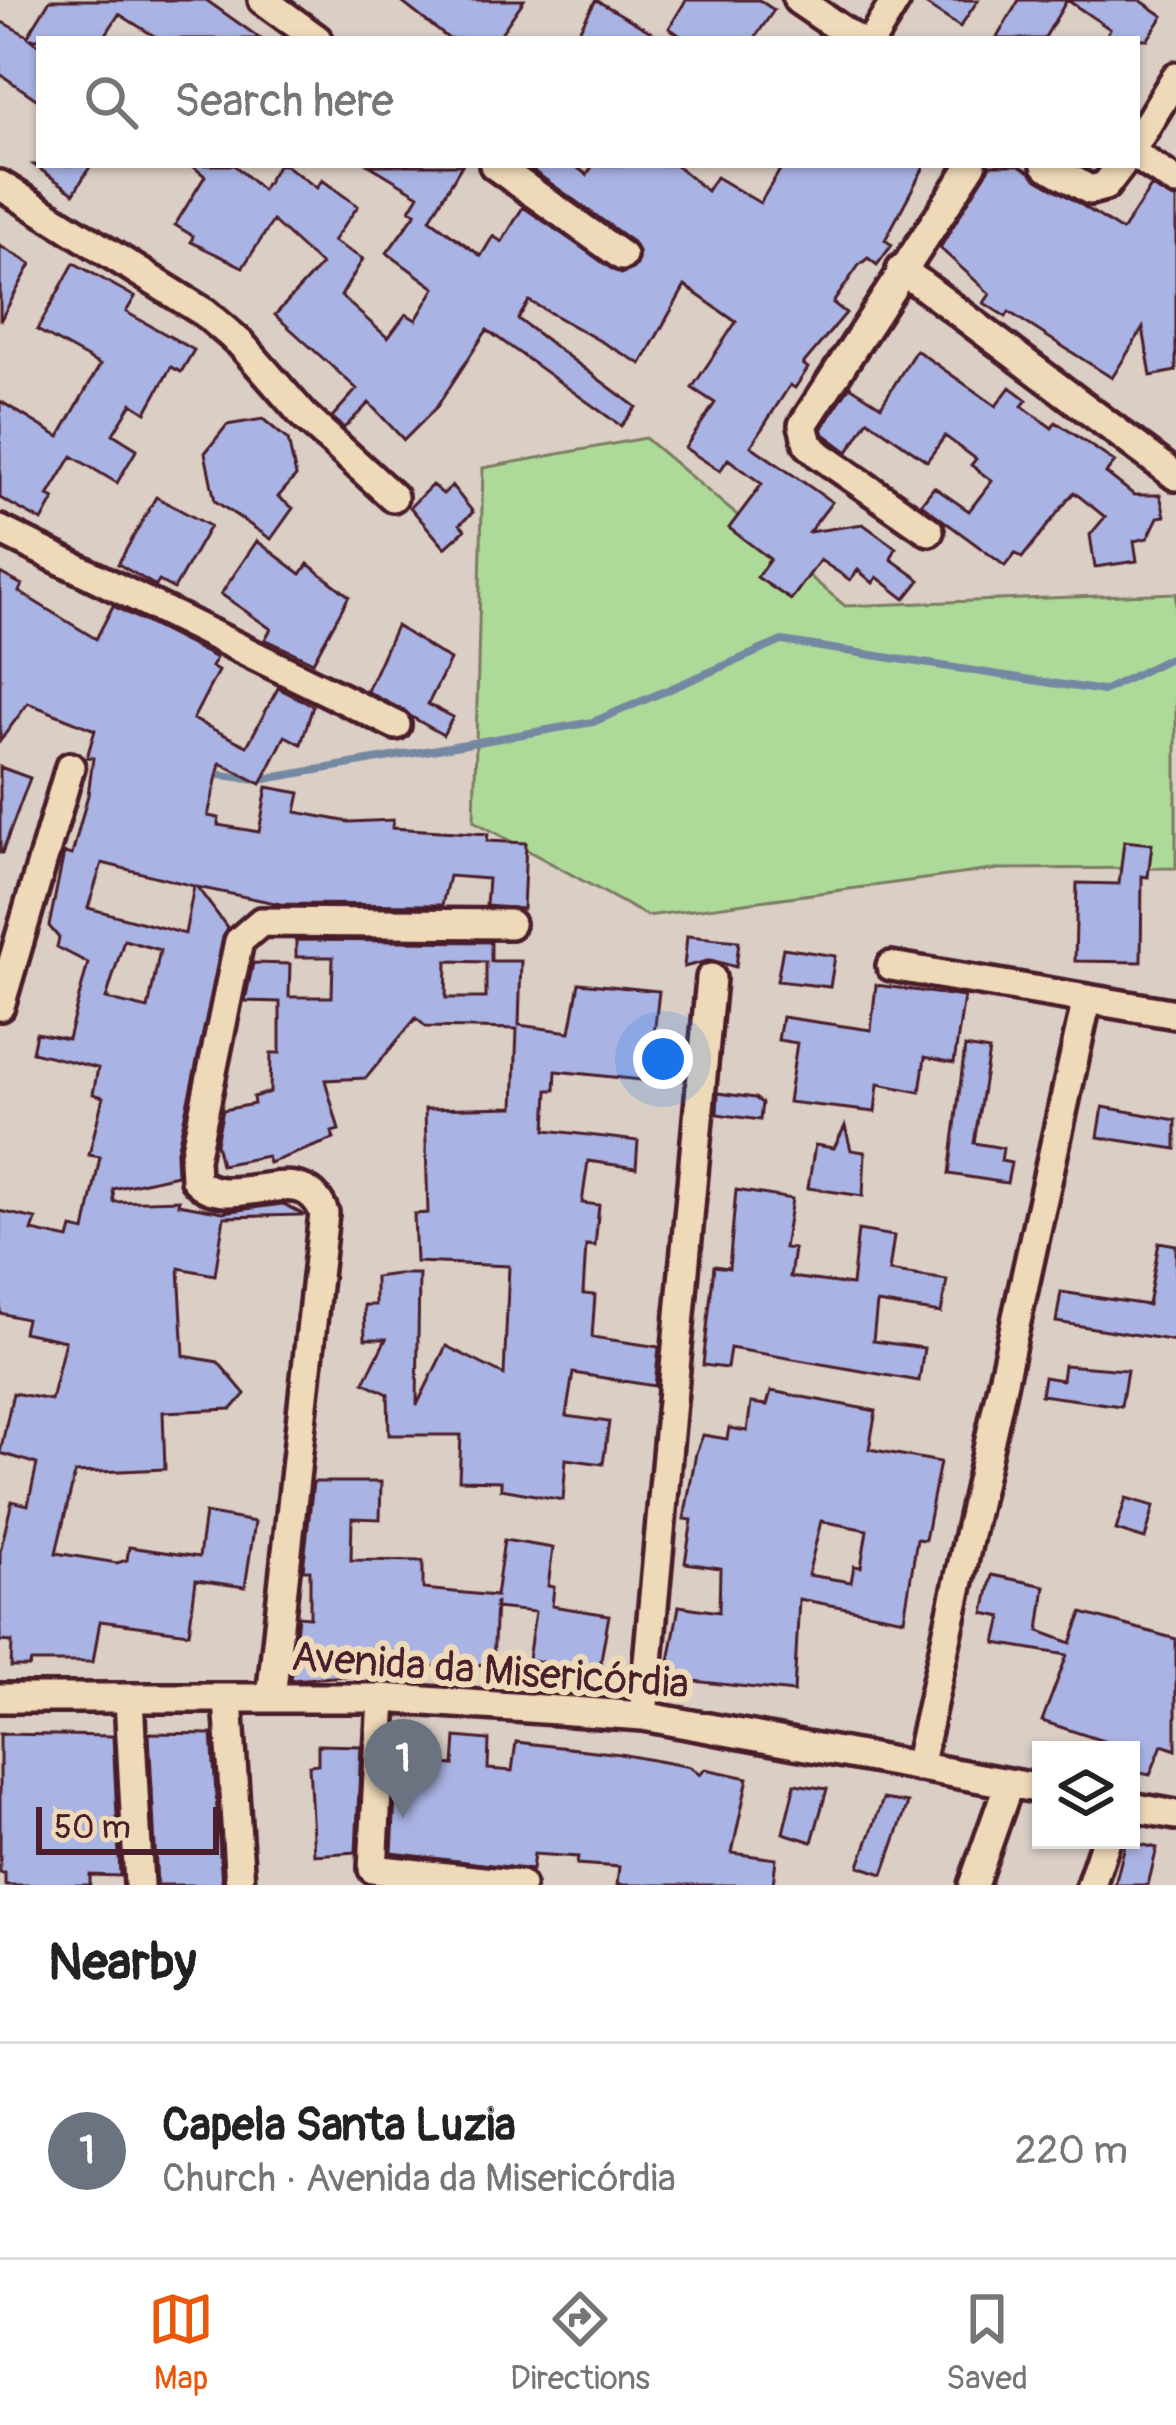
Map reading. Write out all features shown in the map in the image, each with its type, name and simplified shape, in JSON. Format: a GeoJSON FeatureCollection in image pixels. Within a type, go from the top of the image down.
{"type":"FeatureCollection","features":[{"type":"Feature","properties":{"kind":"street"},"geometry":{"type":"LineString","coordinates":[[263,0],[313,36]]}},
{"type":"Feature","properties":{"kind":"street"},"geometry":{"type":"LineString","coordinates":[[798,0],[851,36]]}},
{"type":"Feature","properties":{"kind":"street"},"geometry":{"type":"LineString","coordinates":[[874,36],[896,0]]}},
{"type":"Feature","properties":{"kind":"street"},"geometry":{"type":"LineString","coordinates":[[1140,136],[1176,77]]}},
{"type":"Feature","properties":{"kind":"street"},"geometry":{"type":"LineString","coordinates":[[1140,158],[1176,182]]}},
{"type":"Feature","properties":{"kind":"street"},"geometry":{"type":"LineString","coordinates":[[498,168],[622,256]]}},
{"type":"Feature","properties":{"kind":"street"},"geometry":{"type":"LineString","coordinates":[[929,531],[820,455],[803,434],[812,409],[970,168]]}},
{"type":"Feature","properties":{"kind":"street"},"geometry":{"type":"LineString","coordinates":[[1051,168],[1090,190],[1105,186],[1119,168]]}},
{"type":"Feature","properties":{"kind":"street"},"geometry":{"type":"LineString","coordinates":[[0,185],[205,313],[240,343],[304,416],[394,497]]}},
{"type":"Feature","properties":{"kind":"street"},"geometry":{"type":"LineString","coordinates":[[901,269],[1176,476]]}},
{"type":"Feature","properties":{"kind":"street"},"geometry":{"type":"LineString","coordinates":[[0,530],[396,725]]}},
{"type":"Feature","properties":{"kind":"street"},"geometry":{"type":"LineString","coordinates":[[0,1006],[70,767]]}},
{"type":"Feature","properties":{"kind":"street"},"geometry":{"type":"LineString","coordinates":[[271,1697],[324,1213],[315,1194],[301,1186],[219,1191],[195,1179],[194,1159],[239,941],[261,922],[510,924]]}},
{"type":"Feature","properties":{"kind":"street"},"geometry":{"type":"LineString","coordinates":[[891,966],[1176,1014]]}},
{"type":"Feature","properties":{"kind":"street"},"geometry":{"type":"LineString","coordinates":[[643,1716],[711,978]]}},
{"type":"Feature","properties":{"kind":"street"},"geometry":{"type":"LineString","coordinates":[[918,1767],[1087,999]]}},
{"type":"Feature","properties":{"kind":"street","name":"Avenida da Misericórdia"},"geometry":{"type":"LineString","coordinates":[[0,1698],[382,1699],[643,1716],[1032,1787]]}},
{"type":"Feature","properties":{"kind":"street"},"geometry":{"type":"LineString","coordinates":[[129,1699],[139,1885]]}},
{"type":"Feature","properties":{"kind":"street"},"geometry":{"type":"LineString","coordinates":[[382,1699],[370,1862],[380,1874],[520,1885]]}},
{"type":"Feature","properties":{"kind":"street"},"geometry":{"type":"LineString","coordinates":[[228,1700],[239,1885]]}},
{"type":"Feature","properties":{"kind":"street"},"geometry":{"type":"LineString","coordinates":[[973,1885],[1009,1783]]}},
{"type":"Feature","properties":{"kind":"street"},"geometry":{"type":"LineString","coordinates":[[1140,1809],[1176,1815]]}},
{"type":"Feature","properties":{"kind":"street"},"geometry":{"type":"LineString","coordinates":[[1091,1885],[1103,1849]]}},
{"type":"Feature","properties":{"kind":"green space"},"geometry":{"type":"Polygon","coordinates":[[[645,438],[845,606],[1176,593],[1176,868],[999,869],[647,916],[474,821],[483,468],[645,438]]]}},
{"type":"Feature","properties":{"kind":"building"},"geometry":{"type":"Polygon","coordinates":[[[50,0],[206,0],[257,36],[154,36],[119,14],[105,36],[36,36],[31,39],[36,43],[36,99],[0,74],[0,21],[28,36],[50,0]]]}},
{"type":"Feature","properties":{"kind":"building"},"geometry":{"type":"Polygon","coordinates":[[[399,0],[524,0],[499,36],[445,36],[399,0]]]}},
{"type":"Feature","properties":{"kind":"building"},"geometry":{"type":"Polygon","coordinates":[[[596,0],[658,36],[576,36],[596,0]]]}},
{"type":"Feature","properties":{"kind":"building"},"geometry":{"type":"Polygon","coordinates":[[[686,0],[759,0],[774,10],[756,36],[681,36],[669,28],[686,0]]]}},
{"type":"Feature","properties":{"kind":"building"},"geometry":{"type":"Polygon","coordinates":[[[919,0],[978,0],[960,27],[919,0]]]}},
{"type":"Feature","properties":{"kind":"building"},"geometry":{"type":"Polygon","coordinates":[[[1019,0],[1067,0],[1046,36],[998,36],[1019,0]]]}},
{"type":"Feature","properties":{"kind":"building"},"geometry":{"type":"Polygon","coordinates":[[[1067,0],[1140,0],[1163,16],[1148,39],[1106,36],[1110,29],[1067,0]]]}},
{"type":"Feature","properties":{"kind":"building"},"geometry":{"type":"Polygon","coordinates":[[[38,168],[89,168],[74,193],[38,168]]]}},
{"type":"Feature","properties":{"kind":"building"},"geometry":{"type":"Polygon","coordinates":[[[195,168],[237,168],[262,190],[276,168],[289,168],[317,188],[322,180],[358,206],[333,241],[363,259],[341,296],[388,338],[406,314],[416,320],[435,288],[387,253],[416,213],[410,210],[419,195],[374,168],[460,168],[430,219],[481,256],[493,236],[502,242],[523,207],[621,274],[637,265],[633,242],[529,168],[578,168],[587,175],[591,168],[680,168],[707,191],[716,177],[760,203],[781,168],[923,168],[885,240],[892,245],[877,265],[868,258],[859,265],[833,303],[846,313],[803,364],[808,368],[795,388],[790,385],[751,446],[832,502],[809,532],[863,524],[896,548],[891,559],[920,580],[905,599],[877,577],[873,583],[858,570],[850,580],[820,560],[791,600],[757,577],[770,559],[729,528],[762,484],[728,459],[720,471],[685,448],[715,403],[692,388],[736,322],[685,286],[641,364],[529,301],[518,319],[636,407],[621,426],[487,330],[436,408],[404,440],[369,403],[344,428],[332,417],[357,389],[275,315],[321,265],[273,221],[243,267],[191,242],[193,236],[175,225],[205,176],[195,168]]]}},
{"type":"Feature","properties":{"kind":"building"},"geometry":{"type":"Polygon","coordinates":[[[988,168],[1024,168],[1122,231],[1151,187],[1176,200],[1176,371],[1151,376],[1143,328],[1112,378],[1009,312],[1006,317],[984,303],[990,294],[940,248],[988,168]]]}},
{"type":"Feature","properties":{"kind":"building"},"geometry":{"type":"Polygon","coordinates":[[[0,246],[31,264],[0,321],[0,246]]]}},
{"type":"Feature","properties":{"kind":"building"},"geometry":{"type":"Polygon","coordinates":[[[74,263],[135,297],[126,312],[194,350],[181,372],[171,367],[146,412],[132,403],[113,434],[137,449],[117,483],[72,456],[48,496],[54,499],[42,521],[0,498],[0,401],[59,437],[100,365],[37,330],[74,263]]]}},
{"type":"Feature","properties":{"kind":"building"},"geometry":{"type":"Polygon","coordinates":[[[916,350],[996,406],[1010,387],[1027,400],[1022,406],[1052,428],[1056,422],[1115,462],[1106,473],[1134,495],[1160,495],[1165,516],[1158,517],[1148,538],[1134,541],[1137,561],[1095,567],[1090,535],[1105,517],[1074,492],[1022,558],[1015,553],[1005,566],[921,504],[934,487],[969,511],[992,481],[971,465],[976,459],[945,436],[927,461],[868,420],[848,452],[824,434],[822,428],[850,386],[881,406],[916,350]]]}},
{"type":"Feature","properties":{"kind":"building"},"geometry":{"type":"Polygon","coordinates":[[[263,419],[288,440],[296,476],[278,497],[293,508],[271,539],[215,501],[205,453],[227,425],[263,419]]]}},
{"type":"Feature","properties":{"kind":"building"},"geometry":{"type":"Polygon","coordinates":[[[432,485],[443,494],[452,486],[473,512],[460,524],[465,530],[445,548],[410,507],[432,485]]]}},
{"type":"Feature","properties":{"kind":"building"},"geometry":{"type":"Polygon","coordinates":[[[156,497],[210,526],[174,589],[159,581],[156,586],[118,564],[156,497]]]}},
{"type":"Feature","properties":{"kind":"building"},"geometry":{"type":"Polygon","coordinates":[[[257,541],[301,574],[308,564],[349,596],[313,662],[265,639],[271,629],[221,594],[257,541]]]}},
{"type":"Feature","properties":{"kind":"building"},"geometry":{"type":"Polygon","coordinates":[[[0,573],[22,585],[19,592],[96,639],[113,606],[216,658],[211,667],[218,671],[193,719],[247,746],[278,688],[313,706],[301,744],[285,736],[261,784],[220,763],[208,816],[219,818],[218,825],[259,832],[267,787],[300,793],[296,812],[349,822],[393,820],[392,828],[488,834],[487,841],[526,843],[523,909],[486,906],[488,879],[449,876],[442,905],[280,904],[197,887],[227,927],[176,1155],[177,1175],[113,1189],[114,1202],[179,1200],[178,1204],[223,1212],[283,1204],[304,1215],[224,1217],[215,1275],[179,1268],[184,1356],[218,1362],[245,1394],[232,1409],[163,1412],[165,1469],[75,1473],[56,1553],[117,1563],[127,1560],[129,1547],[199,1557],[205,1513],[255,1522],[245,1587],[196,1580],[189,1633],[100,1621],[93,1662],[31,1662],[29,1667],[11,1667],[12,1642],[0,1641],[0,1552],[12,1501],[28,1505],[37,1464],[0,1453],[13,1393],[51,1400],[65,1341],[23,1332],[26,1319],[0,1313],[0,1211],[36,1219],[32,1231],[69,1239],[72,1228],[85,1231],[100,1157],[89,1155],[103,1097],[93,1094],[98,1068],[32,1052],[36,1033],[68,1039],[88,963],[57,947],[59,938],[49,926],[64,853],[72,855],[88,795],[93,758],[87,757],[95,730],[28,703],[0,741],[0,573]],[[102,863],[88,908],[185,934],[194,886],[102,863]],[[124,940],[106,999],[148,1009],[160,950],[124,940]]]}},
{"type":"Feature","properties":{"kind":"building"},"geometry":{"type":"Polygon","coordinates":[[[396,626],[450,660],[428,704],[453,717],[443,735],[367,691],[396,626]]]}},
{"type":"Feature","properties":{"kind":"building"},"geometry":{"type":"Polygon","coordinates":[[[0,767],[30,778],[2,853],[0,853],[0,767]]]}},
{"type":"Feature","properties":{"kind":"building"},"geometry":{"type":"Polygon","coordinates":[[[1124,841],[1152,844],[1148,877],[1142,876],[1141,962],[1075,961],[1077,883],[1119,884],[1124,841]]]}},
{"type":"Feature","properties":{"kind":"building"},"geometry":{"type":"Polygon","coordinates":[[[687,936],[739,941],[736,967],[711,960],[684,967],[687,936]]]}},
{"type":"Feature","properties":{"kind":"building"},"geometry":{"type":"Polygon","coordinates":[[[296,940],[491,942],[491,961],[521,961],[519,1025],[570,1032],[579,983],[659,991],[653,1044],[673,1047],[669,1083],[556,1071],[555,1090],[548,1090],[546,1130],[638,1141],[636,1168],[588,1161],[582,1203],[599,1205],[595,1246],[586,1245],[583,1294],[595,1295],[592,1337],[659,1347],[655,1386],[573,1373],[566,1416],[609,1422],[603,1464],[566,1459],[563,1500],[501,1489],[501,1481],[459,1480],[461,1435],[389,1435],[388,1394],[364,1382],[386,1339],[365,1339],[364,1305],[375,1305],[375,1277],[397,1274],[419,1274],[417,1405],[446,1346],[504,1375],[509,1266],[416,1262],[414,1214],[428,1213],[425,1109],[514,1107],[517,1029],[426,1027],[416,1018],[366,1078],[325,1080],[339,1130],[332,1132],[334,1139],[269,1163],[267,1156],[221,1165],[216,1143],[223,1110],[254,1104],[253,1097],[270,1092],[271,1053],[280,1053],[280,1002],[245,1001],[253,963],[290,964],[289,997],[332,997],[333,957],[296,957],[296,940]],[[447,961],[446,998],[486,998],[486,962],[447,961]]]}},
{"type":"Feature","properties":{"kind":"building"},"geometry":{"type":"Polygon","coordinates":[[[783,948],[835,956],[830,987],[777,981],[783,948]]]}},
{"type":"Feature","properties":{"kind":"building"},"geometry":{"type":"Polygon","coordinates":[[[876,985],[964,997],[954,1063],[925,1057],[920,1092],[878,1084],[875,1112],[788,1102],[797,1043],[778,1040],[782,1017],[871,1030],[876,985]]]}},
{"type":"Feature","properties":{"kind":"building"},"geometry":{"type":"Polygon","coordinates":[[[965,1047],[989,1051],[974,1143],[1003,1148],[1001,1161],[1011,1163],[1007,1183],[949,1174],[965,1047]]]}},
{"type":"Feature","properties":{"kind":"building"},"geometry":{"type":"Polygon","coordinates":[[[718,1093],[755,1098],[762,1103],[760,1120],[717,1114],[718,1093]]]}},
{"type":"Feature","properties":{"kind":"building"},"geometry":{"type":"Polygon","coordinates":[[[1103,1107],[1176,1120],[1176,1149],[1098,1137],[1103,1107]]]}},
{"type":"Feature","properties":{"kind":"building"},"geometry":{"type":"Polygon","coordinates":[[[845,1126],[851,1150],[865,1152],[863,1196],[808,1188],[815,1145],[834,1148],[845,1126]]]}},
{"type":"Feature","properties":{"kind":"building"},"geometry":{"type":"Polygon","coordinates":[[[736,1190],[792,1199],[784,1248],[794,1249],[790,1277],[852,1285],[858,1230],[894,1236],[889,1271],[947,1280],[941,1313],[877,1303],[873,1341],[924,1348],[919,1381],[730,1348],[727,1368],[703,1365],[714,1266],[729,1268],[736,1190]]]}},
{"type":"Feature","properties":{"kind":"building"},"geometry":{"type":"Polygon","coordinates":[[[1159,1242],[1176,1245],[1176,1341],[1056,1322],[1061,1292],[1148,1305],[1159,1242]]]}},
{"type":"Feature","properties":{"kind":"building"},"geometry":{"type":"Polygon","coordinates":[[[1064,1365],[1127,1370],[1121,1406],[1041,1395],[1044,1377],[1062,1380],[1064,1365]]]}},
{"type":"Feature","properties":{"kind":"building"},"geometry":{"type":"Polygon","coordinates":[[[771,1391],[876,1411],[869,1449],[940,1462],[925,1540],[917,1539],[904,1619],[799,1599],[794,1692],[666,1678],[679,1606],[719,1612],[720,1568],[685,1563],[692,1520],[684,1519],[696,1453],[703,1435],[727,1439],[729,1428],[747,1431],[751,1403],[767,1405],[771,1391]],[[821,1521],[808,1575],[851,1582],[854,1566],[861,1567],[867,1530],[821,1521]]]}},
{"type":"Feature","properties":{"kind":"building"},"geometry":{"type":"Polygon","coordinates":[[[313,1482],[381,1482],[380,1519],[352,1518],[351,1560],[423,1561],[423,1589],[496,1596],[504,1540],[553,1548],[548,1586],[554,1587],[552,1606],[609,1615],[599,1671],[528,1660],[535,1612],[496,1608],[493,1664],[388,1668],[376,1658],[347,1657],[347,1676],[291,1680],[298,1616],[310,1617],[310,1570],[303,1570],[313,1482]]]}},
{"type":"Feature","properties":{"kind":"building"},"geometry":{"type":"Polygon","coordinates":[[[1126,1498],[1154,1506],[1145,1539],[1116,1530],[1126,1498]]]}},
{"type":"Feature","properties":{"kind":"building"},"geometry":{"type":"Polygon","coordinates":[[[992,1575],[1045,1586],[1039,1631],[1071,1643],[1082,1613],[1176,1639],[1176,1750],[1162,1745],[1150,1775],[1140,1773],[1140,1741],[1103,1741],[1042,1721],[1067,1655],[996,1643],[1002,1617],[984,1613],[992,1575]]]}},
{"type":"Feature","properties":{"kind":"building"},"geometry":{"type":"Polygon","coordinates":[[[149,1733],[212,1734],[222,1885],[157,1885],[149,1733]]]}},
{"type":"Feature","properties":{"kind":"building"},"geometry":{"type":"Polygon","coordinates":[[[0,1734],[113,1736],[120,1876],[90,1875],[90,1885],[5,1885],[5,1873],[0,1873],[0,1734]]]}},
{"type":"Feature","properties":{"kind":"building"},"geometry":{"type":"Polygon","coordinates":[[[456,1737],[489,1740],[488,1769],[512,1771],[516,1742],[620,1754],[690,1767],[700,1775],[705,1769],[748,1778],[732,1853],[776,1859],[773,1885],[617,1885],[619,1867],[577,1864],[578,1857],[534,1854],[532,1870],[392,1853],[397,1760],[454,1765],[456,1737]]]}},
{"type":"Feature","properties":{"kind":"building"},"geometry":{"type":"Polygon","coordinates":[[[318,1745],[361,1746],[356,1852],[314,1855],[309,1765],[318,1764],[318,1745]]]}},
{"type":"Feature","properties":{"kind":"building"},"geometry":{"type":"Polygon","coordinates":[[[795,1784],[827,1789],[812,1842],[783,1833],[795,1784]]]}},
{"type":"Feature","properties":{"kind":"building"},"geometry":{"type":"Polygon","coordinates":[[[883,1799],[908,1803],[883,1874],[859,1866],[883,1799]]]}},
{"type":"Feature","properties":{"kind":"building"},"geometry":{"type":"Polygon","coordinates":[[[1140,1844],[1157,1848],[1148,1885],[1115,1885],[1124,1849],[1140,1849],[1140,1844]]]}},
{"type":"Feature","properties":{"kind":"waterway"},"geometry":{"type":"LineString","coordinates":[[207,773],[259,780],[593,722],[782,641],[1103,691],[1176,655]]}},
{"type":"Feature","properties":{"kind":"place","name":"Capela Santa Luzia"},"geometry":{"type":"Point","coordinates":[403,1818]}}]}
